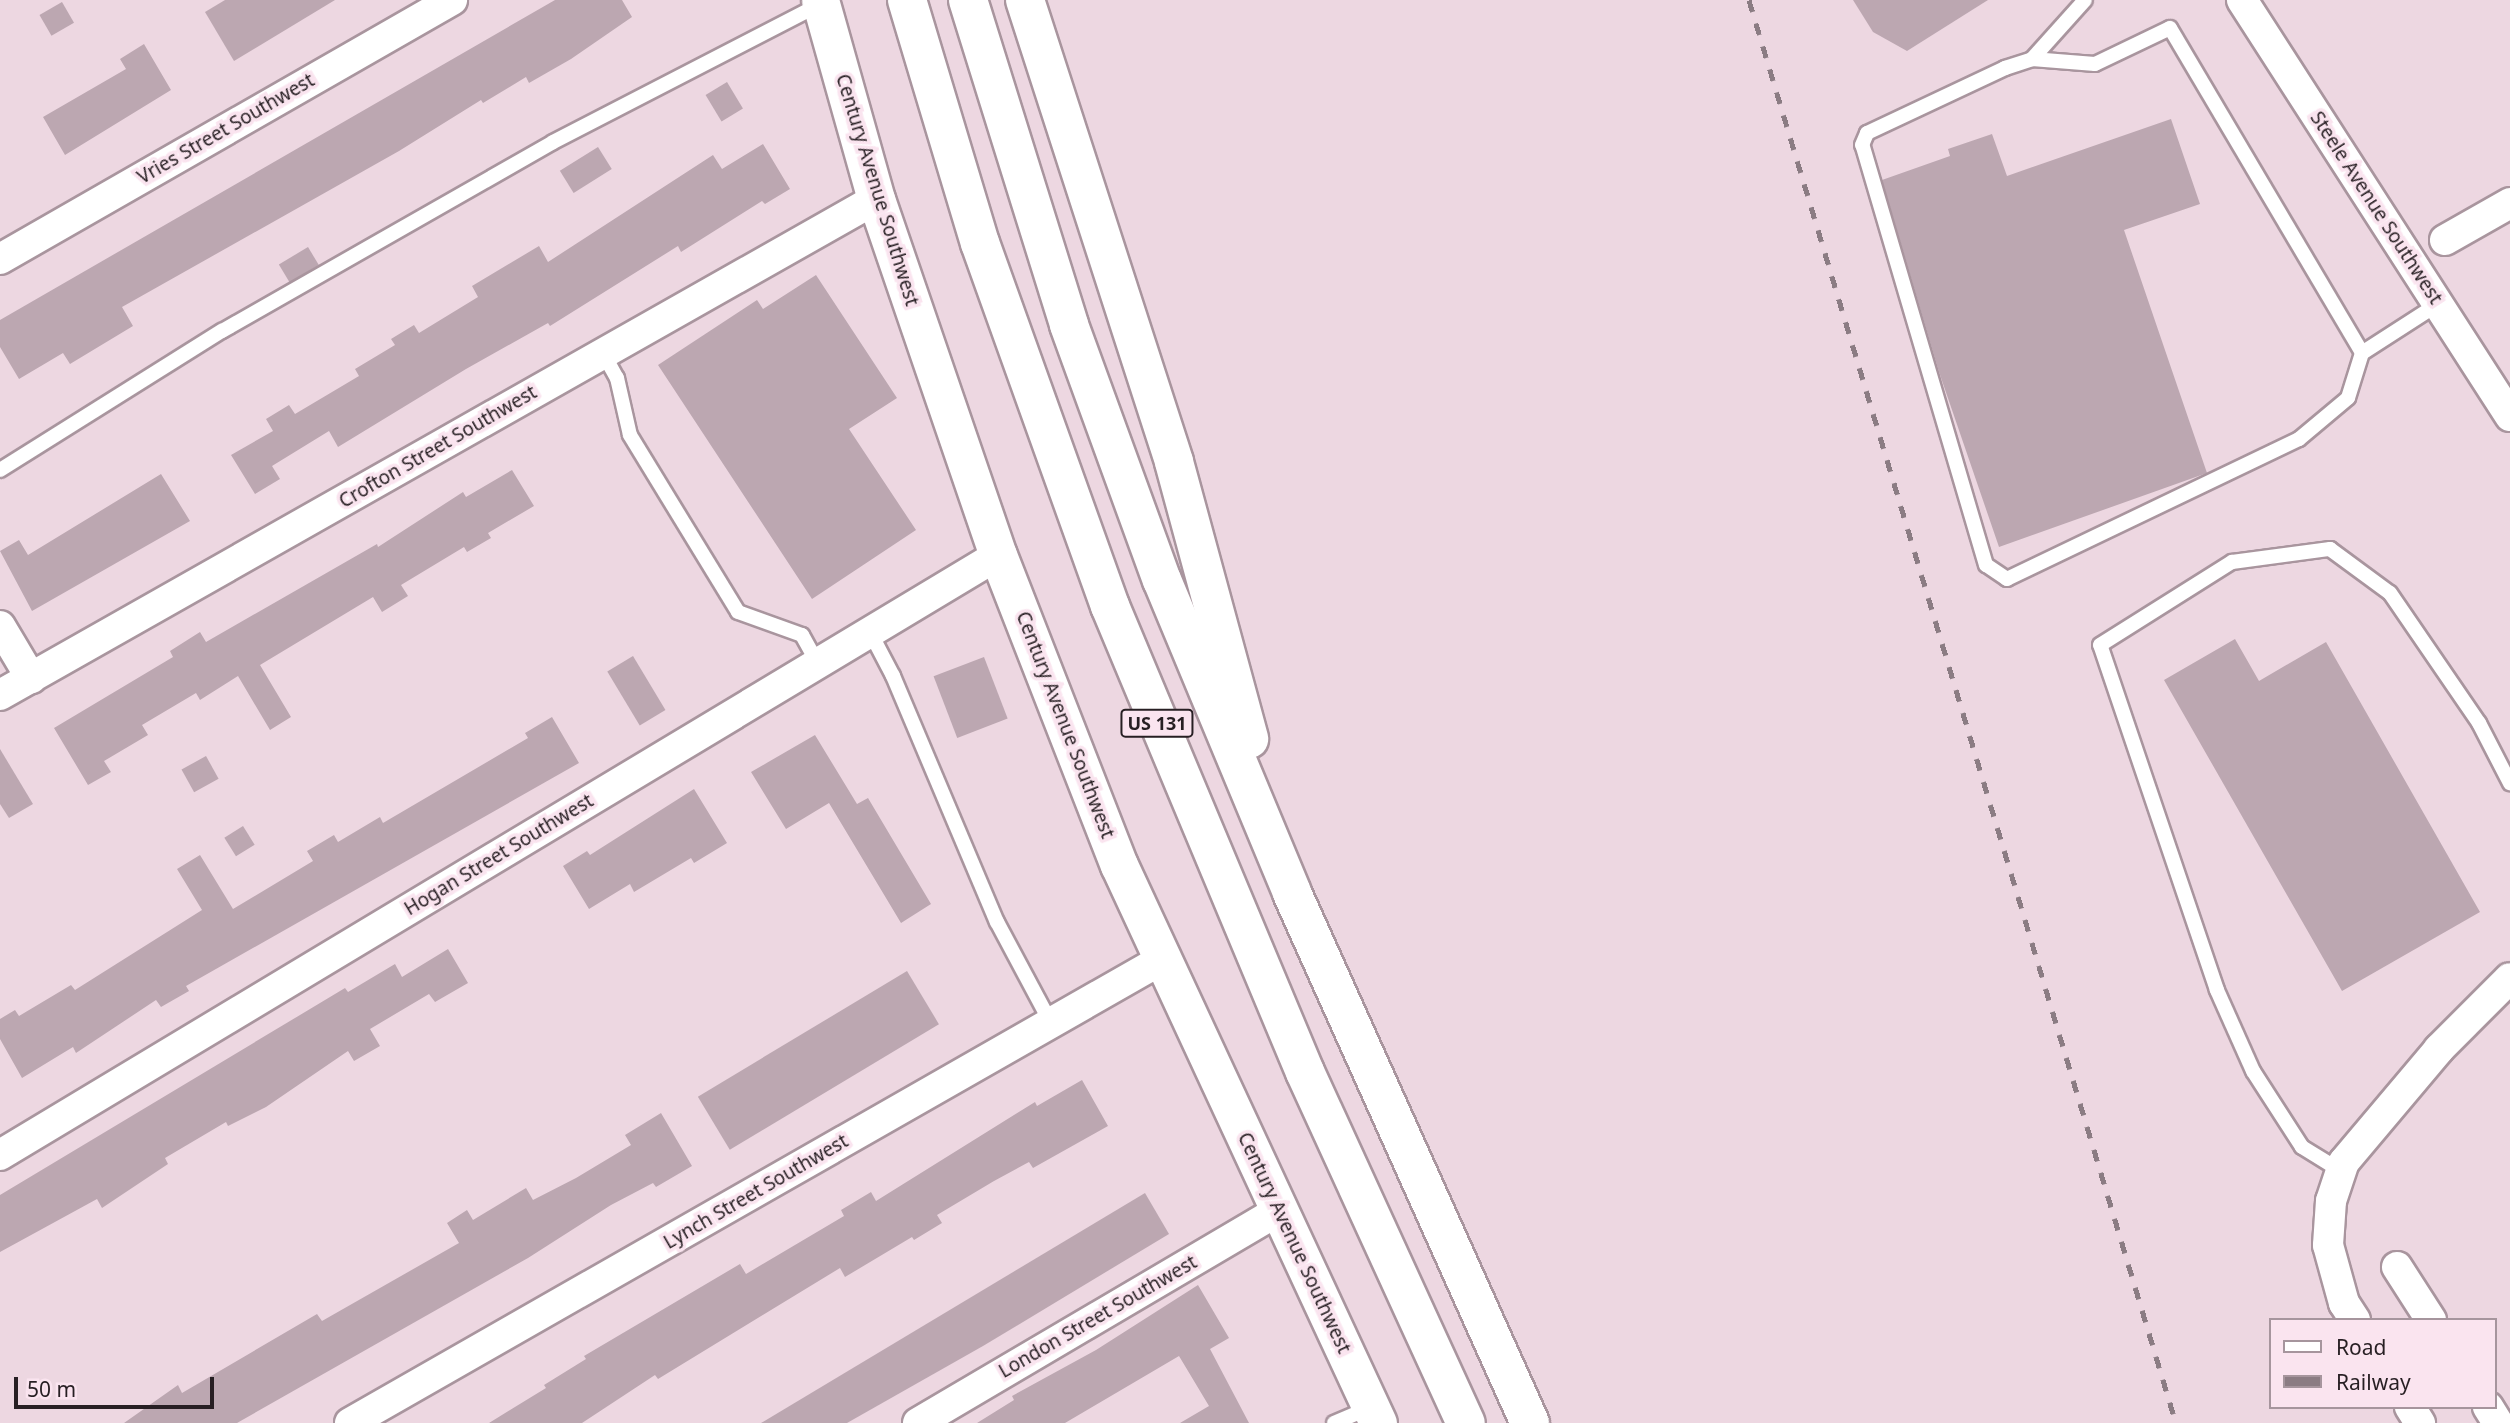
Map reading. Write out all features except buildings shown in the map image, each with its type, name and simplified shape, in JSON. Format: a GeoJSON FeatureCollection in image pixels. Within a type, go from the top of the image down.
{"type":"FeatureCollection","features":[{"type":"Feature","properties":{"kind":"highway","name":"US 131"},"geometry":{"type":"LineString","coordinates":[[907,0],[980,243],[1110,606],[1300,1059],[1466,1423]]}},
{"type":"Feature","properties":{"kind":"highway","name":"US 131"},"geometry":{"type":"LineString","coordinates":[[968,0],[1069,325],[1167,593],[1292,893],[1530,1423]]}},
{"type":"Feature","properties":{"kind":"highway"},"geometry":{"type":"LineString","coordinates":[[1025,0],[1174,462],[1292,893]]}},
{"type":"Feature","properties":{"kind":"street","name":"Vries Street Southwest"},"geometry":{"type":"LineString","coordinates":[[0,259],[453,0]]}},
{"type":"Feature","properties":{"kind":"street","name":"Steele Avenue Southwest"},"geometry":{"type":"LineString","coordinates":[[2242,0],[2510,416]]}},
{"type":"Feature","properties":{"kind":"street","name":"Century Avenue Southwest"},"geometry":{"type":"LineString","coordinates":[[820,1],[876,199],[998,555],[1161,960],[1375,1415]]}},
{"type":"Feature","properties":{"kind":"street","name":"Crofton Street Southwest"},"geometry":{"type":"LineString","coordinates":[[0,695],[876,199]]}},
{"type":"Feature","properties":{"kind":"street"},"geometry":{"type":"LineString","coordinates":[[2445,240],[2510,203]]}},
{"type":"Feature","properties":{"kind":"street","name":"Hogan Street Southwest"},"geometry":{"type":"LineString","coordinates":[[0,1155],[998,555]]}},
{"type":"Feature","properties":{"kind":"street"},"geometry":{"type":"LineString","coordinates":[[0,626],[31,678]]}},
{"type":"Feature","properties":{"kind":"street","name":"Lynch Street Southwest"},"geometry":{"type":"LineString","coordinates":[[350,1423],[1161,960]]}},
{"type":"Feature","properties":{"kind":"street"},"geometry":{"type":"LineString","coordinates":[[2354,1318],[2344,1303],[2329,1245],[2331,1201],[2341,1171],[2439,1049],[2510,978]]}},
{"type":"Feature","properties":{"kind":"street","name":"London Street Southwest"},"geometry":{"type":"LineString","coordinates":[[918,1423],[1278,1212]]}},
{"type":"Feature","properties":{"kind":"street"},"geometry":{"type":"LineString","coordinates":[[2396,1267],[2430,1318]]}},
{"type":"Feature","properties":{"kind":"lane"},"geometry":{"type":"LineString","coordinates":[[2085,0],[2032,59],[1879,124],[1867,133],[1862,145],[1986,565],[2007,579],[2299,439],[2348,398],[2362,352],[2438,304]]}},
{"type":"Feature","properties":{"kind":"lane"},"geometry":{"type":"LineString","coordinates":[[0,470],[222,331],[542,149],[820,1]]}},
{"type":"Feature","properties":{"kind":"lane"},"geometry":{"type":"LineString","coordinates":[[2032,59],[2095,64],[2170,29],[2362,352]]}},
{"type":"Feature","properties":{"kind":"lane"},"geometry":{"type":"LineString","coordinates":[[603,353],[617,378],[630,435],[738,612],[802,635],[818,664]]}},
{"type":"Feature","properties":{"kind":"lane"},"geometry":{"type":"LineString","coordinates":[[2341,1171],[2302,1146],[2253,1071],[2217,990],[2099,645],[2232,562],[2330,549],[2389,593],[2479,723],[2510,783]]}},
{"type":"Feature","properties":{"kind":"lane"},"geometry":{"type":"LineString","coordinates":[[870,632],[893,676],[997,922],[1051,1023]]}},
{"type":"Feature","properties":{"kind":"lane"},"geometry":{"type":"LineString","coordinates":[[1334,1423],[1375,1415]]}},
{"type":"Feature","properties":{"kind":"railway"},"geometry":{"type":"LineString","coordinates":[[1749,0],[2176,1423]]}}]}
